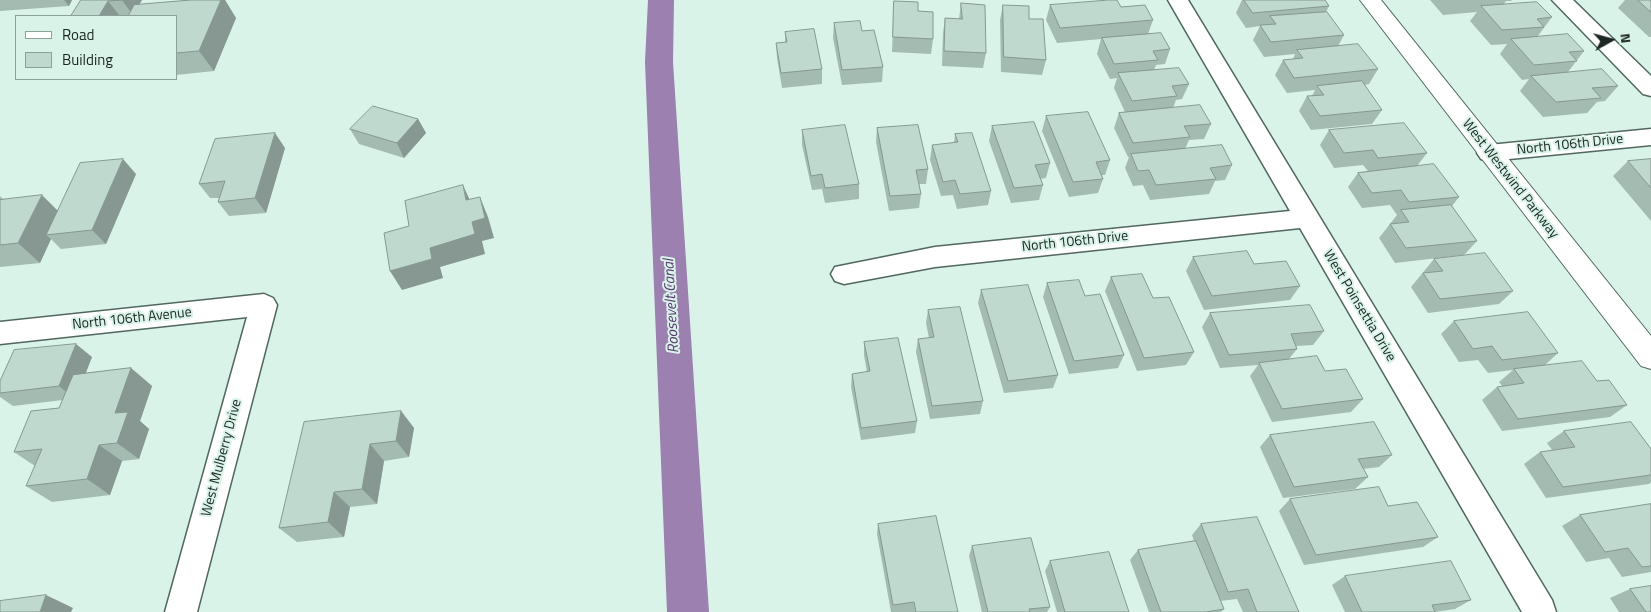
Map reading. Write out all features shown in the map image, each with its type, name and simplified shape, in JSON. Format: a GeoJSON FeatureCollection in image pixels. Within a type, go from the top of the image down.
{"type":"FeatureCollection","features":[{"type":"Feature","properties":{"kind":"street","name":"West Poinsettia Drive"},"geometry":{"type":"LineString","coordinates":[[1178,0],[1540,612]]}},
{"type":"Feature","properties":{"kind":"street","name":"West Westwind Parkway"},"geometry":{"type":"LineString","coordinates":[[1370,0],[1651,358]]}},
{"type":"Feature","properties":{"kind":"street"},"geometry":{"type":"LineString","coordinates":[[1562,0],[1651,89]]}},
{"type":"Feature","properties":{"kind":"street","name":"North 106th Drive"},"geometry":{"type":"LineString","coordinates":[[1490,153],[1651,137]]}},
{"type":"Feature","properties":{"kind":"street","name":"North 106th Drive"},"geometry":{"type":"LineString","coordinates":[[844,274],[935,257],[1308,218]]}},
{"type":"Feature","properties":{"kind":"street","name":"North 106th Avenue"},"geometry":{"type":"LineString","coordinates":[[0,334],[264,305]]}},
{"type":"Feature","properties":{"kind":"street","name":"West Mulberry Drive"},"geometry":{"type":"LineString","coordinates":[[181,612],[264,305]]}},
{"type":"Feature","properties":{"kind":"building"},"geometry":{"type":"Polygon","coordinates":[[[81,0],[122,0],[108,1],[100,15],[72,15],[81,0]]]}},
{"type":"Feature","properties":{"kind":"building"},"geometry":{"type":"Polygon","coordinates":[[[191,0],[221,0],[199,51],[178,53],[178,15],[129,15],[134,5],[191,0]]]}},
{"type":"Feature","properties":{"kind":"building"},"geometry":{"type":"Polygon","coordinates":[[[1117,0],[1121,7],[1145,5],[1153,20],[1060,28],[1050,5],[1117,0]]]}},
{"type":"Feature","properties":{"kind":"building"},"geometry":{"type":"Polygon","coordinates":[[[1244,0],[1325,0],[1329,6],[1253,13],[1244,0]]]}},
{"type":"Feature","properties":{"kind":"building"},"geometry":{"type":"Polygon","coordinates":[[[1638,0],[1651,0],[1651,12],[1638,0]]]}},
{"type":"Feature","properties":{"kind":"building"},"geometry":{"type":"Polygon","coordinates":[[[894,1],[918,2],[918,11],[933,12],[933,39],[893,37],[894,1]]]}},
{"type":"Feature","properties":{"kind":"building"},"geometry":{"type":"Polygon","coordinates":[[[1537,2],[1552,17],[1537,19],[1544,27],[1502,30],[1481,6],[1537,2]]]}},
{"type":"Feature","properties":{"kind":"building"},"geometry":{"type":"Polygon","coordinates":[[[961,3],[985,5],[986,53],[944,51],[945,18],[962,19],[961,3]]]}},
{"type":"Feature","properties":{"kind":"building"},"geometry":{"type":"Polygon","coordinates":[[[1003,5],[1029,6],[1029,19],[1043,19],[1046,60],[1004,57],[1003,5]]]}},
{"type":"Feature","properties":{"kind":"building"},"geometry":{"type":"Polygon","coordinates":[[[1327,12],[1344,35],[1271,42],[1260,25],[1276,24],[1270,16],[1327,12]]]}},
{"type":"Feature","properties":{"kind":"building"},"geometry":{"type":"Polygon","coordinates":[[[860,21],[862,31],[874,30],[883,67],[842,70],[834,23],[860,21]]]}},
{"type":"Feature","properties":{"kind":"building"},"geometry":{"type":"Polygon","coordinates":[[[814,29],[822,69],[781,73],[776,43],[787,42],[785,32],[814,29]]]}},
{"type":"Feature","properties":{"kind":"building"},"geometry":{"type":"Polygon","coordinates":[[[1161,33],[1170,49],[1153,51],[1158,60],[1114,64],[1102,38],[1161,33]]]}},
{"type":"Feature","properties":{"kind":"building"},"geometry":{"type":"Polygon","coordinates":[[[1568,34],[1584,51],[1569,52],[1577,61],[1534,65],[1511,39],[1568,34]]]}},
{"type":"Feature","properties":{"kind":"building"},"geometry":{"type":"Polygon","coordinates":[[[1358,44],[1378,69],[1294,78],[1283,60],[1303,58],[1297,50],[1358,44]]]}},
{"type":"Feature","properties":{"kind":"building"},"geometry":{"type":"Polygon","coordinates":[[[1179,68],[1189,84],[1172,86],[1177,96],[1132,101],[1118,73],[1179,68]]]}},
{"type":"Feature","properties":{"kind":"building"},"geometry":{"type":"Polygon","coordinates":[[[1602,69],[1618,86],[1592,88],[1601,98],[1556,102],[1531,76],[1602,69]]]}},
{"type":"Feature","properties":{"kind":"building"},"geometry":{"type":"Polygon","coordinates":[[[1362,81],[1382,110],[1320,116],[1307,96],[1324,95],[1317,86],[1362,81]]]}},
{"type":"Feature","properties":{"kind":"building"},"geometry":{"type":"Polygon","coordinates":[[[1200,105],[1211,124],[1184,126],[1190,137],[1133,143],[1119,113],[1200,105]]]}},
{"type":"Feature","properties":{"kind":"building"},"geometry":{"type":"Polygon","coordinates":[[[373,106],[418,119],[397,143],[350,129],[373,106]]]}},
{"type":"Feature","properties":{"kind":"building"},"geometry":{"type":"Polygon","coordinates":[[[1088,112],[1110,160],[1096,162],[1103,179],[1073,182],[1046,116],[1088,112]]]}},
{"type":"Feature","properties":{"kind":"building"},"geometry":{"type":"Polygon","coordinates":[[[1034,122],[1050,163],[1035,165],[1043,185],[1014,188],[992,126],[1034,122]]]}},
{"type":"Feature","properties":{"kind":"building"},"geometry":{"type":"Polygon","coordinates":[[[1404,123],[1427,153],[1378,158],[1373,150],[1344,153],[1329,130],[1404,123]]]}},
{"type":"Feature","properties":{"kind":"building"},"geometry":{"type":"Polygon","coordinates":[[[845,125],[859,184],[825,188],[822,174],[811,176],[802,130],[845,125]]]}},
{"type":"Feature","properties":{"kind":"building"},"geometry":{"type":"Polygon","coordinates":[[[918,125],[928,169],[916,170],[921,194],[890,196],[877,128],[918,125]]]}},
{"type":"Feature","properties":{"kind":"building"},"geometry":{"type":"Polygon","coordinates":[[[275,133],[255,198],[218,202],[225,181],[199,184],[215,139],[275,133]]]}},
{"type":"Feature","properties":{"kind":"building"},"geometry":{"type":"Polygon","coordinates":[[[972,133],[991,191],[960,194],[955,180],[943,182],[932,145],[958,142],[955,134],[972,133]]]}},
{"type":"Feature","properties":{"kind":"building"},"geometry":{"type":"Polygon","coordinates":[[[1222,145],[1232,165],[1210,168],[1216,179],[1156,185],[1149,170],[1138,171],[1131,154],[1222,145]]]}},
{"type":"Feature","properties":{"kind":"building"},"geometry":{"type":"Polygon","coordinates":[[[123,159],[92,230],[46,235],[80,163],[123,159]]]}},
{"type":"Feature","properties":{"kind":"building"},"geometry":{"type":"Polygon","coordinates":[[[1651,159],[1651,188],[1628,161],[1651,159]]]}},
{"type":"Feature","properties":{"kind":"building"},"geometry":{"type":"Polygon","coordinates":[[[1434,164],[1459,197],[1409,202],[1401,190],[1372,193],[1358,173],[1434,164]]]}},
{"type":"Feature","properties":{"kind":"building"},"geometry":{"type":"Polygon","coordinates":[[[463,185],[466,200],[480,197],[485,218],[472,222],[475,234],[430,248],[432,259],[390,271],[384,233],[409,226],[405,201],[463,185]]]}},
{"type":"Feature","properties":{"kind":"building"},"geometry":{"type":"Polygon","coordinates":[[[42,195],[18,243],[0,245],[0,200],[42,195]]]}},
{"type":"Feature","properties":{"kind":"building"},"geometry":{"type":"Polygon","coordinates":[[[1451,205],[1477,241],[1406,248],[1390,224],[1409,222],[1401,210],[1451,205]]]}},
{"type":"Feature","properties":{"kind":"building"},"geometry":{"type":"Polygon","coordinates":[[[1247,251],[1254,264],[1286,261],[1300,286],[1212,296],[1193,257],[1247,251]]]}},
{"type":"Feature","properties":{"kind":"building"},"geometry":{"type":"Polygon","coordinates":[[[1485,253],[1513,291],[1440,299],[1423,273],[1443,271],[1434,259],[1485,253]]]}},
{"type":"Feature","properties":{"kind":"building"},"geometry":{"type":"Polygon","coordinates":[[[1142,274],[1153,298],[1169,297],[1194,352],[1144,358],[1111,277],[1142,274]]]}},
{"type":"Feature","properties":{"kind":"building"},"geometry":{"type":"Polygon","coordinates":[[[1079,280],[1085,296],[1100,294],[1124,355],[1074,361],[1047,283],[1079,280]]]}},
{"type":"Feature","properties":{"kind":"building"},"geometry":{"type":"Polygon","coordinates":[[[1028,285],[1058,375],[1008,381],[981,290],[1028,285]]]}},
{"type":"Feature","properties":{"kind":"building"},"geometry":{"type":"Polygon","coordinates":[[[1310,305],[1324,331],[1291,334],[1297,349],[1229,355],[1210,313],[1310,305]]]}},
{"type":"Feature","properties":{"kind":"building"},"geometry":{"type":"Polygon","coordinates":[[[960,307],[983,401],[932,406],[918,339],[934,337],[928,310],[960,307]]]}},
{"type":"Feature","properties":{"kind":"building"},"geometry":{"type":"Polygon","coordinates":[[[1528,312],[1558,353],[1502,360],[1492,346],[1473,349],[1454,321],[1528,312]]]}},
{"type":"Feature","properties":{"kind":"building"},"geometry":{"type":"Polygon","coordinates":[[[898,338],[917,421],[861,428],[852,374],[870,371],[864,342],[898,338]]]}},
{"type":"Feature","properties":{"kind":"building"},"geometry":{"type":"Polygon","coordinates":[[[76,344],[59,386],[0,393],[0,381],[14,350],[76,344]]]}},
{"type":"Feature","properties":{"kind":"building"},"geometry":{"type":"Polygon","coordinates":[[[1317,356],[1325,371],[1346,369],[1363,399],[1282,409],[1259,363],[1317,356]]]}},
{"type":"Feature","properties":{"kind":"building"},"geometry":{"type":"Polygon","coordinates":[[[1582,361],[1597,381],[1609,380],[1627,405],[1518,419],[1497,387],[1524,383],[1514,369],[1582,361]]]}},
{"type":"Feature","properties":{"kind":"building"},"geometry":{"type":"Polygon","coordinates":[[[131,368],[115,413],[128,412],[117,443],[99,445],[87,479],[26,486],[42,449],[14,452],[31,411],[59,408],[73,375],[131,368]]]}},
{"type":"Feature","properties":{"kind":"building"},"geometry":{"type":"Polygon","coordinates":[[[401,411],[396,441],[370,444],[362,489],[334,492],[328,522],[279,528],[304,422],[401,411]]]}},
{"type":"Feature","properties":{"kind":"building"},"geometry":{"type":"Polygon","coordinates":[[[1374,422],[1392,455],[1358,459],[1368,477],[1294,487],[1270,435],[1374,422]]]}},
{"type":"Feature","properties":{"kind":"building"},"geometry":{"type":"Polygon","coordinates":[[[1631,422],[1651,449],[1651,475],[1563,487],[1540,452],[1575,447],[1564,431],[1631,422]]]}},
{"type":"Feature","properties":{"kind":"building"},"geometry":{"type":"Polygon","coordinates":[[[1379,487],[1388,506],[1417,502],[1438,537],[1316,555],[1290,499],[1379,487]]]}},
{"type":"Feature","properties":{"kind":"building"},"geometry":{"type":"Polygon","coordinates":[[[1651,504],[1651,566],[1642,567],[1628,548],[1605,552],[1580,515],[1651,504]]]}},
{"type":"Feature","properties":{"kind":"building"},"geometry":{"type":"Polygon","coordinates":[[[936,516],[958,612],[916,612],[914,602],[893,605],[878,524],[936,516]]]}},
{"type":"Feature","properties":{"kind":"building"},"geometry":{"type":"Polygon","coordinates":[[[1257,517],[1299,612],[1257,612],[1248,589],[1228,592],[1201,524],[1257,517]]]}},
{"type":"Feature","properties":{"kind":"building"},"geometry":{"type":"Polygon","coordinates":[[[1031,538],[1050,607],[1029,609],[1030,612],[988,612],[972,546],[1031,538]]]}},
{"type":"Feature","properties":{"kind":"building"},"geometry":{"type":"Polygon","coordinates":[[[1196,541],[1224,609],[1206,612],[1161,612],[1138,550],[1196,541]]]}},
{"type":"Feature","properties":{"kind":"building"},"geometry":{"type":"Polygon","coordinates":[[[1109,552],[1129,612],[1065,612],[1050,561],[1109,552]]]}},
{"type":"Feature","properties":{"kind":"building"},"geometry":{"type":"Polygon","coordinates":[[[1451,561],[1471,600],[1432,605],[1435,612],[1362,612],[1345,576],[1451,561]]]}},
{"type":"Feature","properties":{"kind":"building"},"geometry":{"type":"Polygon","coordinates":[[[1651,586],[1651,612],[1646,612],[1630,589],[1651,586]]]}},
{"type":"Feature","properties":{"kind":"building"},"geometry":{"type":"Polygon","coordinates":[[[46,595],[40,612],[0,612],[0,601],[46,595]]]}},
{"type":"Feature","properties":{"kind":"waterway","name":"Roosevelt Canal"},"geometry":{"type":"LineString","coordinates":[[661,0],[659,62],[688,612]]}}]}
